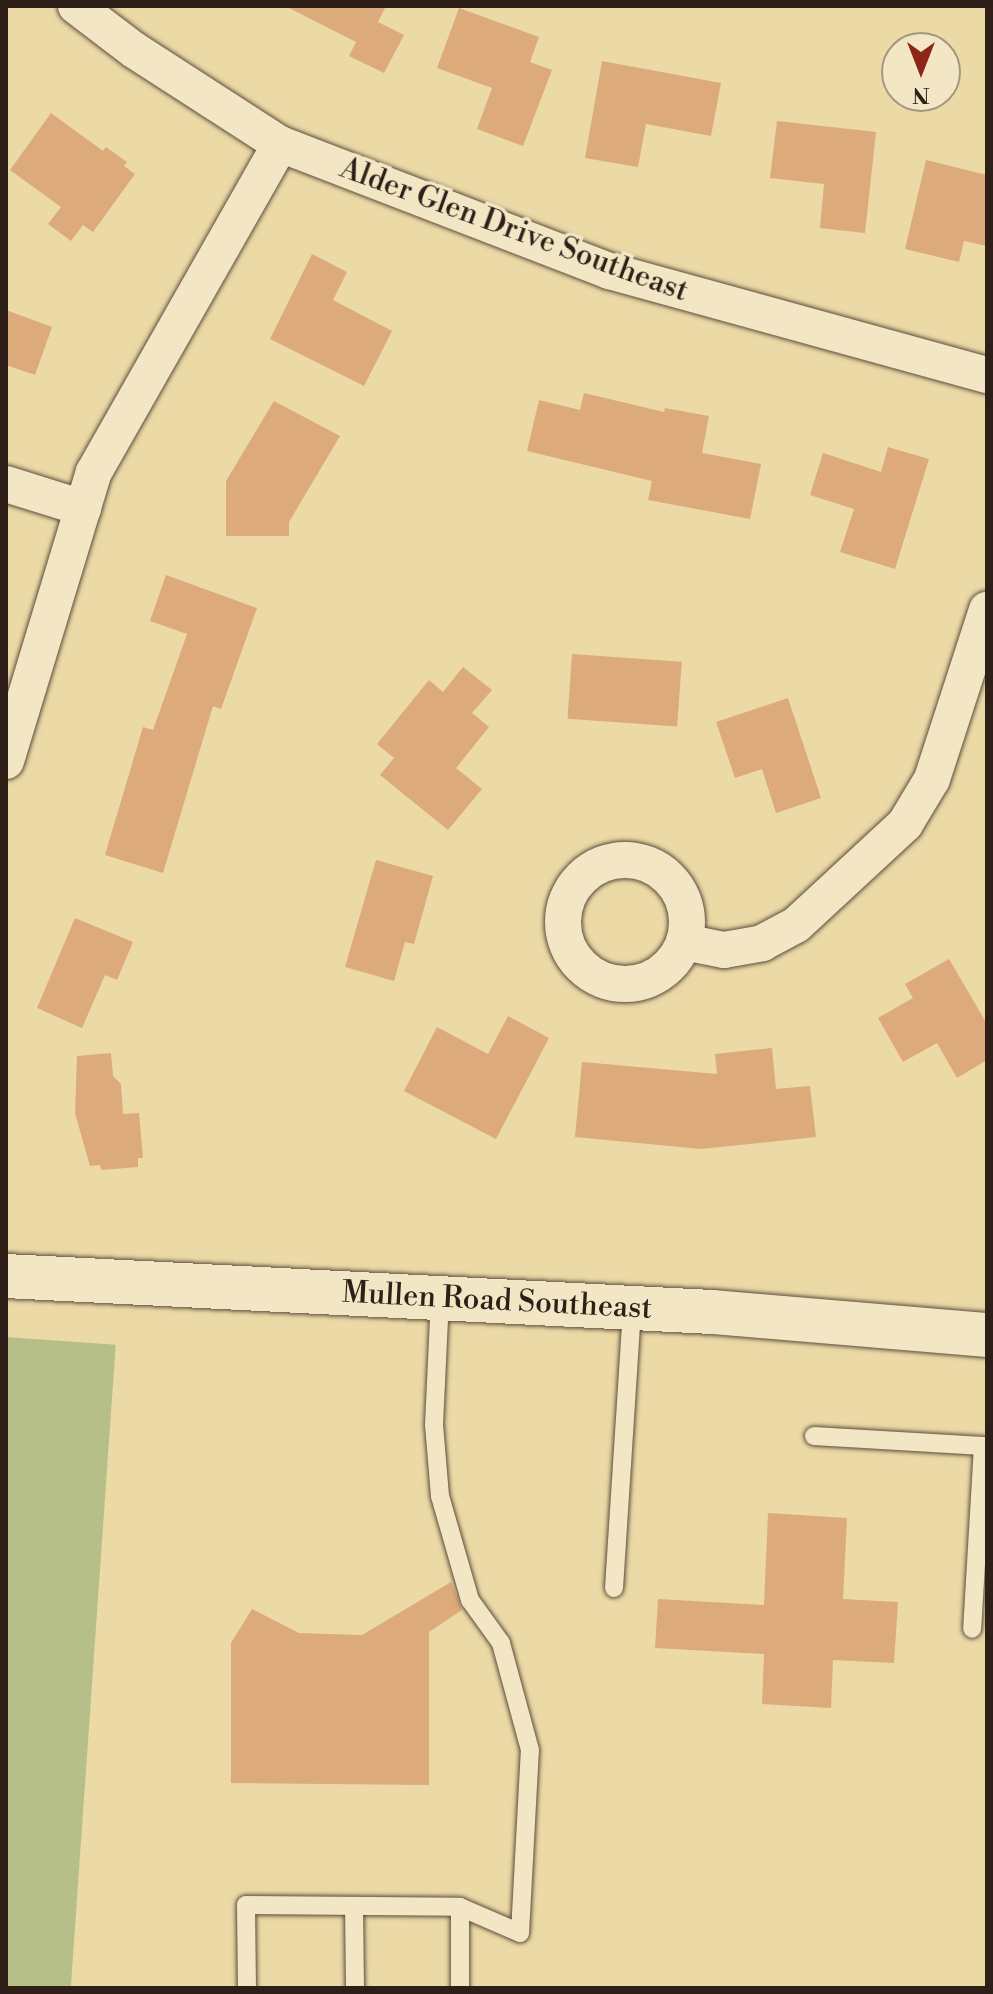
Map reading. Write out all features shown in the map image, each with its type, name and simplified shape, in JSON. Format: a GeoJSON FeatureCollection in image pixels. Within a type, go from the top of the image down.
{"type":"FeatureCollection","features":[{"type":"Feature","properties":{"kind":"street","name":"Alder Glen Drive Southeast"},"geometry":{"type":"LineString","coordinates":[[76,6],[134,50],[280,144],[609,271],[987,375]]}},
{"type":"Feature","properties":{"kind":"street"},"geometry":{"type":"LineString","coordinates":[[6,761],[94,472],[280,144]]}},
{"type":"Feature","properties":{"kind":"street"},"geometry":{"type":"LineString","coordinates":[[6,484],[83,508]]}},
{"type":"Feature","properties":{"kind":"street"},"geometry":{"type":"LineString","coordinates":[[684,942],[724,950],[762,943],[796,925],[905,824],[932,779],[987,610]]}},
{"type":"Feature","properties":{"kind":"street","name":"Mullen Road Southeast"},"geometry":{"type":"LineString","coordinates":[[6,1276],[632,1308],[987,1335]]}},
{"type":"Feature","properties":{"kind":"lane"},"geometry":{"type":"LineString","coordinates":[[247,1988],[246,1905],[460,1907],[520,1933],[530,1750],[501,1643],[470,1600],[440,1496],[434,1425],[440,1298]]}},
{"type":"Feature","properties":{"kind":"lane"},"geometry":{"type":"LineString","coordinates":[[614,1588],[632,1308]]}},
{"type":"Feature","properties":{"kind":"lane"},"geometry":{"type":"LineString","coordinates":[[814,1436],[983,1446],[972,1629]]}},
{"type":"Feature","properties":{"kind":"lane"},"geometry":{"type":"LineString","coordinates":[[354,1906],[355,1988]]}},
{"type":"Feature","properties":{"kind":"lane"},"geometry":{"type":"LineString","coordinates":[[460,1907],[460,1988]]}},
{"type":"Feature","properties":{"kind":"green space"},"geometry":{"type":"Polygon","coordinates":[[[6,1337],[116,1345],[71,1988],[6,1988],[6,1337]]]}},
{"type":"Feature","properties":{"kind":"building"},"geometry":{"type":"Polygon","coordinates":[[[285,6],[386,6],[378,22],[404,35],[384,73],[349,56],[356,42],[285,6]]]}},
{"type":"Feature","properties":{"kind":"building"},"geometry":{"type":"Polygon","coordinates":[[[459,8],[539,37],[530,62],[552,70],[523,146],[477,129],[492,88],[437,68],[459,8]]]}},
{"type":"Feature","properties":{"kind":"building"},"geometry":{"type":"Polygon","coordinates":[[[602,61],[721,83],[711,136],[646,124],[638,167],[585,158],[602,61]]]}},
{"type":"Feature","properties":{"kind":"building"},"geometry":{"type":"Polygon","coordinates":[[[51,113],[103,151],[106,147],[127,162],[124,166],[135,174],[93,232],[83,225],[71,241],[48,224],[61,207],[10,170],[51,113]]]}},
{"type":"Feature","properties":{"kind":"building"},"geometry":{"type":"Polygon","coordinates":[[[777,121],[876,132],[865,233],[820,228],[824,184],[770,178],[777,121]]]}},
{"type":"Feature","properties":{"kind":"building"},"geometry":{"type":"Polygon","coordinates":[[[926,160],[987,175],[987,246],[964,241],[959,262],[905,249],[926,160]]]}},
{"type":"Feature","properties":{"kind":"building"},"geometry":{"type":"Polygon","coordinates":[[[312,254],[347,272],[333,300],[392,331],[364,386],[270,339],[312,254]]]}},
{"type":"Feature","properties":{"kind":"building"},"geometry":{"type":"Polygon","coordinates":[[[6,310],[52,327],[35,375],[6,365],[6,310]]]}},
{"type":"Feature","properties":{"kind":"building"},"geometry":{"type":"Polygon","coordinates":[[[584,393],[664,412],[665,408],[709,416],[702,453],[761,464],[750,519],[648,500],[652,481],[527,451],[539,400],[580,410],[584,393]]]}},
{"type":"Feature","properties":{"kind":"building"},"geometry":{"type":"Polygon","coordinates":[[[274,401],[340,436],[289,522],[289,536],[226,536],[226,481],[274,401]]]}},
{"type":"Feature","properties":{"kind":"building"},"geometry":{"type":"Polygon","coordinates":[[[888,447],[929,459],[895,569],[840,552],[854,509],[810,495],[823,453],[881,472],[888,447]]]}},
{"type":"Feature","properties":{"kind":"building"},"geometry":{"type":"Polygon","coordinates":[[[166,575],[257,608],[221,709],[213,706],[163,873],[105,855],[143,727],[153,730],[187,634],[150,621],[166,575]]]}},
{"type":"Feature","properties":{"kind":"building"},"geometry":{"type":"Polygon","coordinates":[[[572,654],[682,662],[677,727],[567,719],[572,654]]]}},
{"type":"Feature","properties":{"kind":"building"},"geometry":{"type":"Polygon","coordinates":[[[463,667],[492,690],[472,713],[489,727],[456,768],[482,789],[448,830],[380,775],[394,758],[377,744],[429,680],[443,692],[463,667]]]}},
{"type":"Feature","properties":{"kind":"building"},"geometry":{"type":"Polygon","coordinates":[[[788,698],[821,798],[776,813],[762,769],[735,778],[716,722],[788,698]]]}},
{"type":"Feature","properties":{"kind":"building"},"geometry":{"type":"Polygon","coordinates":[[[376,860],[433,876],[414,944],[405,942],[394,981],[345,967],[376,860]]]}},
{"type":"Feature","properties":{"kind":"building"},"geometry":{"type":"Polygon","coordinates":[[[75,918],[133,942],[117,980],[105,975],[82,1028],[37,1008],[75,918]]]}},
{"type":"Feature","properties":{"kind":"building"},"geometry":{"type":"Polygon","coordinates":[[[949,959],[987,1024],[987,1060],[957,1078],[937,1043],[903,1062],[878,1018],[913,998],[905,984],[949,959]]]}},
{"type":"Feature","properties":{"kind":"building"},"geometry":{"type":"Polygon","coordinates":[[[508,1016],[549,1038],[496,1139],[404,1091],[437,1027],[488,1054],[508,1016]]]}},
{"type":"Feature","properties":{"kind":"building"},"geometry":{"type":"Polygon","coordinates":[[[772,1048],[776,1089],[810,1086],[816,1137],[701,1149],[575,1137],[582,1062],[717,1074],[715,1054],[772,1048]]]}},
{"type":"Feature","properties":{"kind":"building"},"geometry":{"type":"Polygon","coordinates":[[[111,1053],[113,1076],[121,1084],[123,1114],[139,1113],[143,1158],[138,1158],[138,1167],[101,1170],[100,1165],[90,1166],[75,1113],[77,1056],[111,1053]]]}},
{"type":"Feature","properties":{"kind":"building"},"geometry":{"type":"Polygon","coordinates":[[[768,1513],[847,1518],[843,1599],[898,1602],[894,1663],[833,1660],[831,1708],[762,1704],[764,1654],[655,1648],[658,1599],[764,1605],[768,1513]]]}},
{"type":"Feature","properties":{"kind":"building"},"geometry":{"type":"Polygon","coordinates":[[[451,1582],[462,1610],[429,1632],[429,1785],[231,1783],[231,1643],[252,1609],[299,1633],[362,1635],[451,1582]]]}}]}
